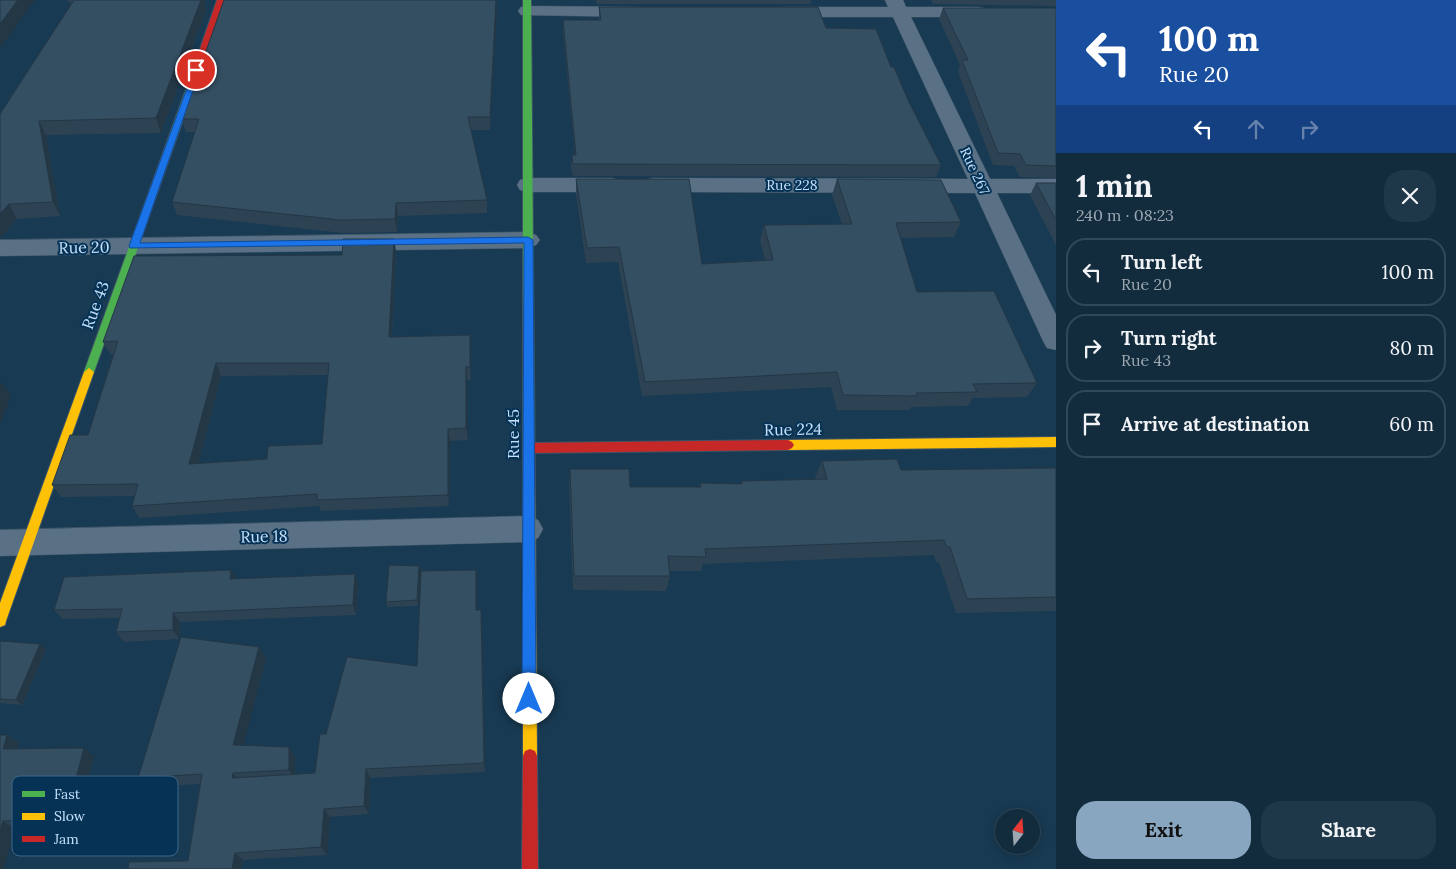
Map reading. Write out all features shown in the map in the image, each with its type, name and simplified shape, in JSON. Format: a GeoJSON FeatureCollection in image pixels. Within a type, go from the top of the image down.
{"type":"FeatureCollection","features":[{"type":"Feature","properties":{"kind":"street","name":"Rue 43"},"geometry":{"type":"LineString","coordinates":[[0,621],[14,542],[134,246],[221,0]]}},
{"type":"Feature","properties":{"kind":"street"},"geometry":{"type":"LineString","coordinates":[[527,6],[655,12]]}},
{"type":"Feature","properties":{"kind":"street","name":"Rue 45"},"geometry":{"type":"LineString","coordinates":[[527,6],[530,869]]}},
{"type":"Feature","properties":{"kind":"street"},"geometry":{"type":"LineString","coordinates":[[763,12],[897,6],[998,12]]}},
{"type":"Feature","properties":{"kind":"street","name":"Rue 267"},"geometry":{"type":"LineString","coordinates":[[897,6],[1056,341]]}},
{"type":"Feature","properties":{"kind":"street","name":"Rue 228"},"geometry":{"type":"LineString","coordinates":[[528,184],[1056,186]]}},
{"type":"Feature","properties":{"kind":"street","name":"Rue 20"},"geometry":{"type":"LineString","coordinates":[[0,248],[528,240]]}},
{"type":"Feature","properties":{"kind":"street","name":"Rue 224"},"geometry":{"type":"LineString","coordinates":[[530,448],[1056,442]]}},
{"type":"Feature","properties":{"kind":"street","name":"Rue 18"},"geometry":{"type":"LineString","coordinates":[[14,542],[528,529]]}},
{"type":"Feature","properties":{"kind":"building"},"geometry":{"type":"Polygon","coordinates":[[[0,0],[18,0],[0,24],[0,0]]]}},
{"type":"Feature","properties":{"kind":"building"},"geometry":{"type":"Polygon","coordinates":[[[74,0],[201,0],[156,118],[39,121],[53,202],[9,204],[0,214],[0,114],[74,0]]]}},
{"type":"Feature","properties":{"kind":"building"},"geometry":{"type":"Polygon","coordinates":[[[224,0],[496,0],[490,117],[468,117],[487,200],[396,203],[395,219],[341,220],[172,202],[199,119],[182,119],[224,0]]]}},
{"type":"Feature","properties":{"kind":"building"},"geometry":{"type":"Polygon","coordinates":[[[599,7],[818,7],[826,28],[876,29],[891,67],[894,67],[908,100],[941,165],[573,164],[572,155],[576,155],[563,20],[601,20],[599,7]]]}},
{"type":"Feature","properties":{"kind":"building"},"geometry":{"type":"Polygon","coordinates":[[[943,8],[1056,8],[1056,166],[1026,165],[1020,154],[998,153],[962,60],[968,60],[943,8]]]}},
{"type":"Feature","properties":{"kind":"building"},"geometry":{"type":"Polygon","coordinates":[[[576,179],[689,179],[702,264],[773,260],[764,225],[852,224],[837,179],[941,180],[961,222],[896,223],[917,292],[994,291],[1037,383],[973,384],[977,392],[916,393],[917,396],[843,395],[837,372],[645,382],[619,247],[587,248],[576,179]]]}},
{"type":"Feature","properties":{"kind":"building"},"geometry":{"type":"Polygon","coordinates":[[[1036,183],[1056,183],[1056,220],[1036,183]]]}},
{"type":"Feature","properties":{"kind":"building"},"geometry":{"type":"Polygon","coordinates":[[[343,239],[394,239],[389,337],[470,335],[470,367],[466,367],[466,428],[448,429],[448,495],[317,500],[317,494],[132,506],[138,484],[52,485],[70,435],[88,435],[118,341],[103,342],[134,256],[342,255],[343,239]],[[216,363],[189,464],[267,459],[268,446],[322,444],[329,363],[216,363]]]}},
{"type":"Feature","properties":{"kind":"building"},"geometry":{"type":"Polygon","coordinates":[[[897,459],[901,470],[1056,468],[1056,597],[967,599],[950,547],[947,547],[944,540],[705,549],[706,557],[668,556],[670,576],[574,576],[570,469],[629,469],[630,487],[701,487],[700,483],[742,484],[742,481],[827,479],[822,461],[897,459]]]}},
{"type":"Feature","properties":{"kind":"building"},"geometry":{"type":"Polygon","coordinates":[[[389,565],[419,566],[417,600],[386,602],[389,565]]]}},
{"type":"Feature","properties":{"kind":"building"},"geometry":{"type":"Polygon","coordinates":[[[231,570],[230,579],[355,574],[353,605],[173,613],[173,630],[116,632],[122,609],[54,610],[64,577],[231,570]]]}},
{"type":"Feature","properties":{"kind":"building"},"geometry":{"type":"Polygon","coordinates":[[[476,570],[476,610],[481,610],[484,763],[366,769],[364,806],[324,809],[321,847],[235,853],[232,869],[128,869],[129,862],[188,861],[202,774],[139,776],[181,637],[259,647],[233,745],[289,747],[289,770],[233,773],[232,778],[315,773],[320,734],[326,734],[347,657],[417,666],[421,571],[476,570]]]}},
{"type":"Feature","properties":{"kind":"building"},"geometry":{"type":"Polygon","coordinates":[[[1,641],[40,644],[16,700],[0,699],[1,641]]]}},
{"type":"Feature","properties":{"kind":"building"},"geometry":{"type":"Polygon","coordinates":[[[0,735],[7,735],[3,749],[84,748],[77,776],[12,776],[12,821],[3,821],[0,831],[0,735]]]}},
{"type":"Feature","properties":{"kind":"traffic: fast"},"geometry":{"type":"LineString","coordinates":[[527,0],[529,490]]}},
{"type":"Feature","properties":{"kind":"traffic: fast"},"geometry":{"type":"LineString","coordinates":[[89,372],[197,69]]}},
{"type":"Feature","properties":{"kind":"traffic: slow"},"geometry":{"type":"LineString","coordinates":[[0,621],[89,372]]}},
{"type":"Feature","properties":{"kind":"traffic: slow"},"geometry":{"type":"LineString","coordinates":[[788,445],[1056,442]]}},
{"type":"Feature","properties":{"kind":"traffic: slow"},"geometry":{"type":"LineString","coordinates":[[529,490],[530,756]]}},
{"type":"Feature","properties":{"kind":"traffic: jam"},"geometry":{"type":"LineString","coordinates":[[197,69],[221,0]]}},
{"type":"Feature","properties":{"kind":"traffic: jam"},"geometry":{"type":"LineString","coordinates":[[530,448],[788,445]]}},
{"type":"Feature","properties":{"kind":"traffic: jam"},"geometry":{"type":"LineString","coordinates":[[530,756],[530,869]]}},
{"type":"Feature","properties":{"kind":"route"},"geometry":{"type":"LineString","coordinates":[[196,70],[134,246],[528,240],[530,448],[528,529],[529,699]]}}]}
